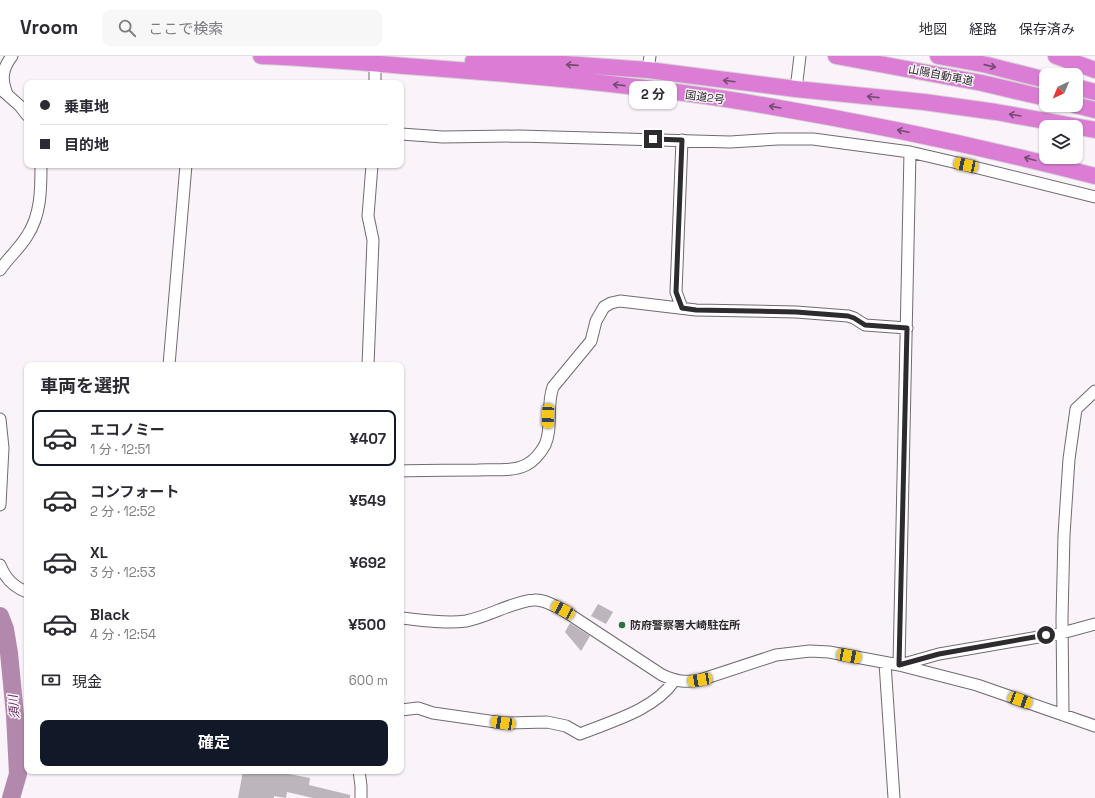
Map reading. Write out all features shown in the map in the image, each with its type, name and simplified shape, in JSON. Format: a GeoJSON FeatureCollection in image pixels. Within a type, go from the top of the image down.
{"type":"FeatureCollection","features":[{"type":"Feature","properties":{"kind":"highway","name":"国道2号"},"geometry":{"type":"LineString","coordinates":[[261,56],[295,57],[495,73],[624,86],[766,105],[898,130],[1022,157],[1095,176]]}},
{"type":"Feature","properties":{"kind":"highway"},"geometry":{"type":"LineString","coordinates":[[396,56],[478,61],[649,63],[796,89],[924,102],[1003,113],[1095,130]]}},
{"type":"Feature","properties":{"kind":"highway","name":"山陽自動車道"},"geometry":{"type":"LineString","coordinates":[[836,56],[982,83],[1039,96]]}},
{"type":"Feature","properties":{"kind":"highway","name":"山陽自動車道"},"geometry":{"type":"LineString","coordinates":[[938,56],[987,65],[1039,78]]}},
{"type":"Feature","properties":{"kind":"highway"},"geometry":{"type":"LineString","coordinates":[[1056,56],[1095,70]]}},
{"type":"Feature","properties":{"kind":"highway"},"geometry":{"type":"LineString","coordinates":[[1083,89],[1095,92]]}},
{"type":"Feature","properties":{"kind":"highway"},"geometry":{"type":"LineString","coordinates":[[1083,107],[1095,110]]}},
{"type":"Feature","properties":{"kind":"street"},"geometry":{"type":"LineString","coordinates":[[12,56],[3,71],[4,91],[24,111]]}},
{"type":"Feature","properties":{"kind":"street"},"geometry":{"type":"LineString","coordinates":[[796,89],[800,56]]}},
{"type":"Feature","properties":{"kind":"street"},"geometry":{"type":"LineString","coordinates":[[404,134],[443,137],[519,136],[730,142],[778,139],[813,139],[910,152],[1095,197]]}},
{"type":"Feature","properties":{"kind":"street"},"geometry":{"type":"LineString","coordinates":[[682,140],[676,292],[682,308]]}},
{"type":"Feature","properties":{"kind":"street"},"geometry":{"type":"LineString","coordinates":[[899,665],[910,152]]}},
{"type":"Feature","properties":{"kind":"street"},"geometry":{"type":"LineString","coordinates":[[0,270],[27,236],[35,221],[40,198],[41,168]]}},
{"type":"Feature","properties":{"kind":"street"},"geometry":{"type":"LineString","coordinates":[[169,362],[186,168]]}},
{"type":"Feature","properties":{"kind":"street"},"geometry":{"type":"LineString","coordinates":[[368,362],[373,240],[368,216],[372,168]]}},
{"type":"Feature","properties":{"kind":"street"},"geometry":{"type":"LineString","coordinates":[[404,471],[502,469],[520,467],[528,464],[541,452],[545,444],[552,387],[591,341],[596,321],[604,307],[611,303],[620,301],[696,310],[796,312],[848,316],[865,325],[907,328]]}},
{"type":"Feature","properties":{"kind":"street"},"geometry":{"type":"LineString","coordinates":[[1063,715],[1062,633],[1064,535],[1069,459],[1076,409],[1095,391]]}},
{"type":"Feature","properties":{"kind":"street"},"geometry":{"type":"LineString","coordinates":[[0,419],[3,448],[0,505]]}},
{"type":"Feature","properties":{"kind":"street"},"geometry":{"type":"LineString","coordinates":[[0,567],[12,584],[24,591]]}},
{"type":"Feature","properties":{"kind":"street"},"geometry":{"type":"LineString","coordinates":[[404,618],[431,621],[466,621],[534,600],[549,603],[563,610],[662,675],[674,681],[688,682],[700,680],[776,655],[791,652],[829,652],[899,665],[977,684],[1095,726]]}},
{"type":"Feature","properties":{"kind":"street"},"geometry":{"type":"LineString","coordinates":[[899,665],[939,654],[1062,633],[1095,624]]}},
{"type":"Feature","properties":{"kind":"street"},"geometry":{"type":"LineString","coordinates":[[884,663],[894,798]]}},
{"type":"Feature","properties":{"kind":"street"},"geometry":{"type":"LineString","coordinates":[[404,710],[418,708],[433,713],[503,723],[547,722],[566,726],[580,734],[637,710],[666,692],[674,681]]}},
{"type":"Feature","properties":{"kind":"street"},"geometry":{"type":"LineString","coordinates":[[359,774],[361,798]]}},
{"type":"Feature","properties":{"kind":"building"},"geometry":{"type":"Polygon","coordinates":[[[598,604],[613,612],[606,624],[591,616],[598,604]]]}},
{"type":"Feature","properties":{"kind":"building"},"geometry":{"type":"Polygon","coordinates":[[[570,623],[590,636],[581,651],[565,632],[570,623]]]}},
{"type":"Feature","properties":{"kind":"building"},"geometry":{"type":"Polygon","coordinates":[[[242,774],[289,774],[310,778],[309,785],[350,795],[350,798],[313,798],[287,792],[286,798],[274,796],[274,798],[238,798],[242,774]]]}},
{"type":"Feature","properties":{"kind":"waterway","name":"須川"},"geometry":{"type":"LineString","coordinates":[[0,616],[5,629],[9,653],[15,715],[18,774],[11,798]]}},
{"type":"Feature","properties":{"kind":"place","name":"防府警察署大崎駐在所"},"geometry":{"type":"Point","coordinates":[622,625]}},
{"type":"Feature","properties":{"kind":"route"},"geometry":{"type":"LineString","coordinates":[[653,139],[682,140],[676,292],[682,308],[696,310],[796,312],[848,316],[865,325],[907,328],[899,665],[939,654],[1046,635]]}}]}
